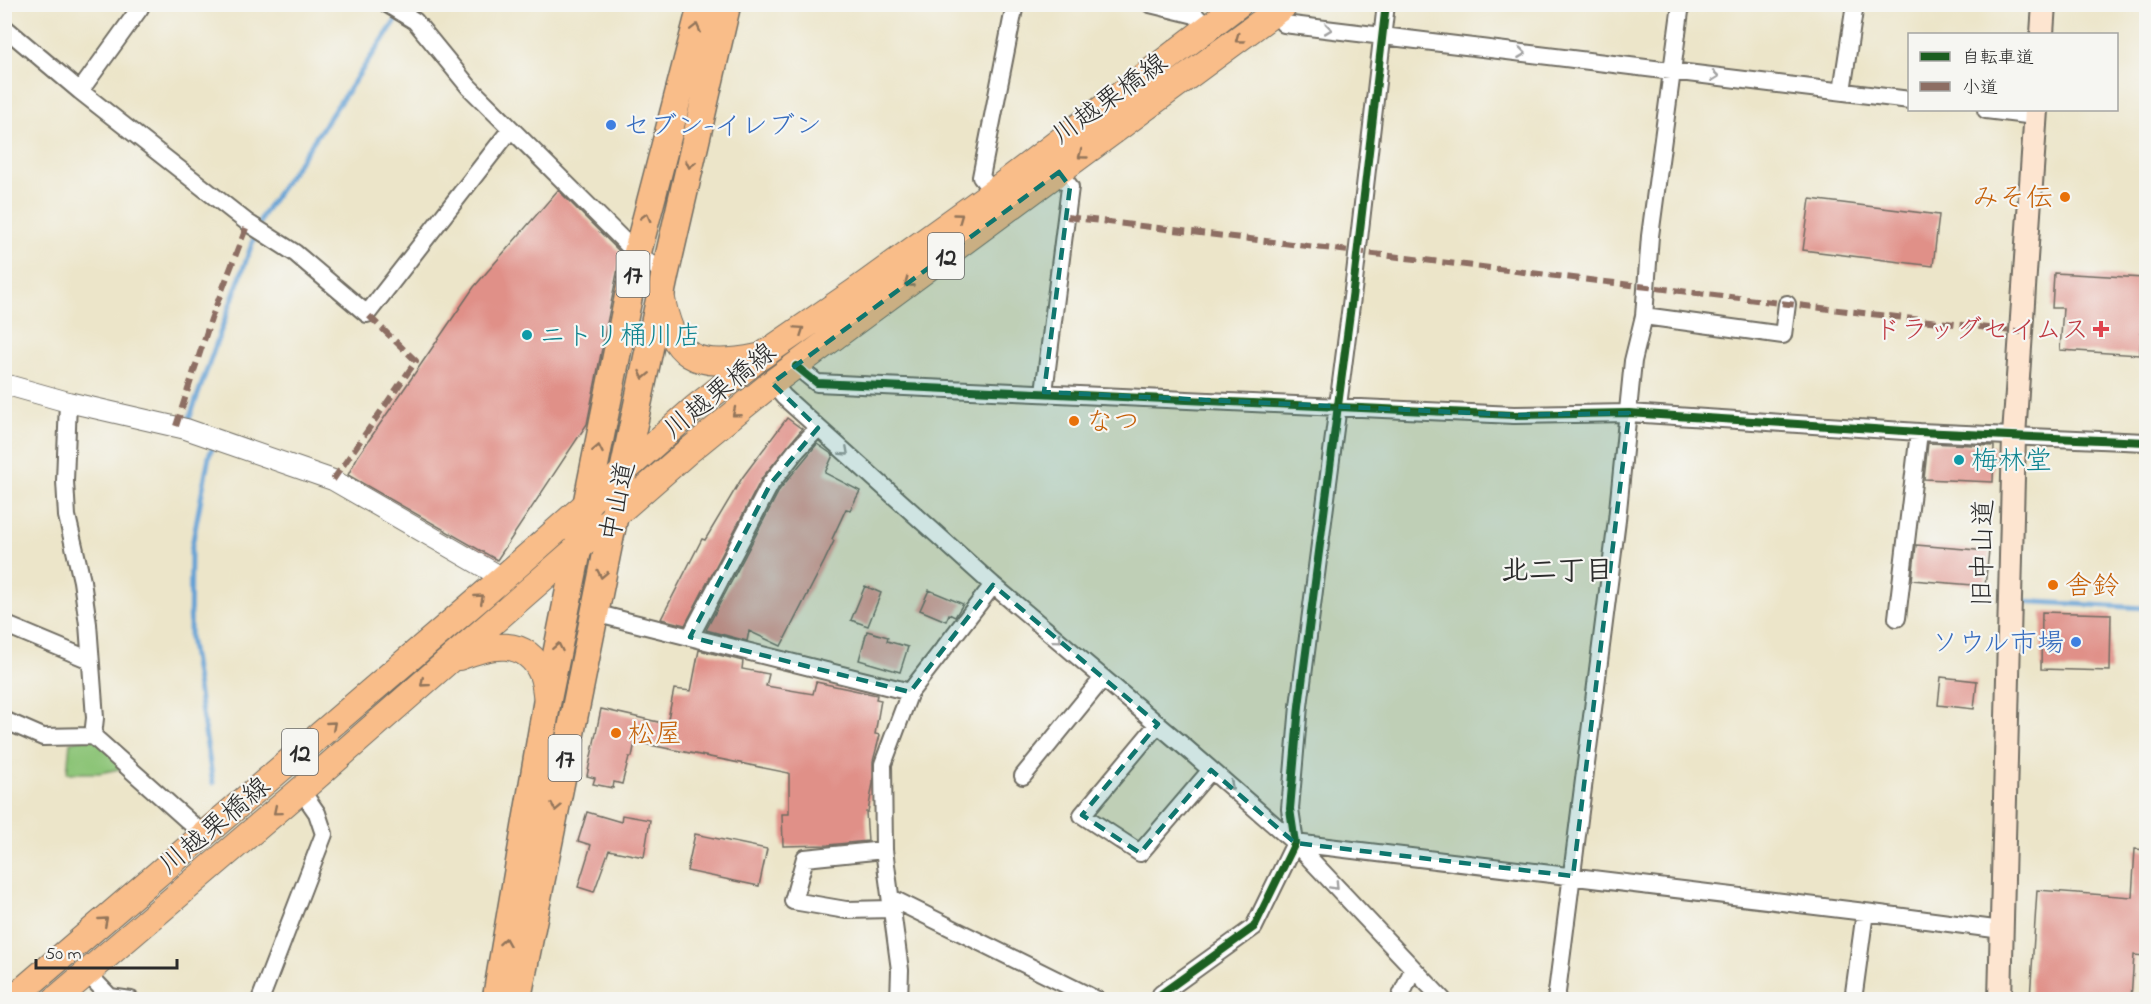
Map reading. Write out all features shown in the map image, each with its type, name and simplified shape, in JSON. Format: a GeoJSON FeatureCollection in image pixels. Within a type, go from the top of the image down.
{"type":"FeatureCollection","features":[{"type":"Feature","properties":{"kind":"highway","name":"中山道"},"geometry":{"type":"LineString","coordinates":[[496,999],[547,702],[636,254],[702,4]]}},
{"type":"Feature","properties":{"kind":"highway","name":"中山道"},"geometry":{"type":"LineString","coordinates":[[517,999],[623,471],[727,4]]}},
{"type":"Feature","properties":{"kind":"main road","name":"川越栗橋線"},"geometry":{"type":"LineString","coordinates":[[11,999],[503,578],[695,408],[760,357],[993,192],[1239,4]]}},
{"type":"Feature","properties":{"kind":"main road"},"geometry":{"type":"LineString","coordinates":[[2042,33],[2044,4]]}},
{"type":"Feature","properties":{"kind":"main road","name":"川越栗橋線"},"geometry":{"type":"LineString","coordinates":[[54,999],[302,790],[686,453],[772,383],[1281,9]]}},
{"type":"Feature","properties":{"kind":"main road","name":"旧中山道"},"geometry":{"type":"LineString","coordinates":[[2000,999],[2014,436],[2035,113]]}},
{"type":"Feature","properties":{"kind":"main road"},"geometry":{"type":"LineString","coordinates":[[663,284],[668,327],[682,350],[698,360],[716,363],[760,357]]}},
{"type":"Feature","properties":{"kind":"main road"},"geometry":{"type":"LineString","coordinates":[[451,660],[479,649],[498,646],[514,647],[527,654],[543,676],[547,702]]}},
{"type":"Feature","properties":{"kind":"street"},"geometry":{"type":"LineString","coordinates":[[80,91],[140,8],[135,4]]}},
{"type":"Feature","properties":{"kind":"street"},"geometry":{"type":"LineString","coordinates":[[387,4],[416,13],[469,87],[636,254],[663,284]]}},
{"type":"Feature","properties":{"kind":"street"},"geometry":{"type":"LineString","coordinates":[[993,192],[981,177],[1015,4]]}},
{"type":"Feature","properties":{"kind":"street"},"geometry":{"type":"LineString","coordinates":[[1150,4],[1196,15],[1207,28]]}},
{"type":"Feature","properties":{"kind":"street"},"geometry":{"type":"LineString","coordinates":[[1160,999],[1161,994],[1254,927],[1294,843],[1290,809],[1299,706],[1354,282],[1386,4]]}},
{"type":"Feature","properties":{"kind":"street"},"geometry":{"type":"LineString","coordinates":[[1556,999],[1629,413],[1633,361],[1644,316],[1650,236],[1674,71],[1681,4]]}},
{"type":"Feature","properties":{"kind":"street"},"geometry":{"type":"LineString","coordinates":[[1842,91],[1855,4]]}},
{"type":"Feature","properties":{"kind":"street"},"geometry":{"type":"LineString","coordinates":[[1281,9],[1284,24],[1908,100]]}},
{"type":"Feature","properties":{"kind":"street"},"geometry":{"type":"LineString","coordinates":[[4,27],[80,91],[248,223],[295,253],[367,314],[511,129]]}},
{"type":"Feature","properties":{"kind":"street"},"geometry":{"type":"LineString","coordinates":[[2002,111],[2035,113]]}},
{"type":"Feature","properties":{"kind":"street"},"geometry":{"type":"LineString","coordinates":[[1044,392],[1070,187],[1059,172]]}},
{"type":"Feature","properties":{"kind":"street"},"geometry":{"type":"LineString","coordinates":[[1644,316],[1783,334],[1787,304]]}},
{"type":"Feature","properties":{"kind":"street"},"geometry":{"type":"LineString","coordinates":[[796,366],[817,383],[1337,405],[1514,415],[1629,413],[1919,432],[2146,442]]}},
{"type":"Feature","properties":{"kind":"street"},"geometry":{"type":"LineString","coordinates":[[772,383],[784,397],[993,585],[1158,724],[1294,843],[1443,999]]}},
{"type":"Feature","properties":{"kind":"street"},"geometry":{"type":"LineString","coordinates":[[4,384],[68,402],[186,429],[333,480],[503,578]]}},
{"type":"Feature","properties":{"kind":"street"},"geometry":{"type":"LineString","coordinates":[[68,402],[65,481],[67,516],[82,582],[95,718],[93,736]]}},
{"type":"Feature","properties":{"kind":"street"},"geometry":{"type":"LineString","coordinates":[[690,637],[771,483],[818,428]]}},
{"type":"Feature","properties":{"kind":"street"},"geometry":{"type":"LineString","coordinates":[[1897,618],[1919,432]]}},
{"type":"Feature","properties":{"kind":"street"},"geometry":{"type":"LineString","coordinates":[[899,999],[900,970],[884,850],[883,764],[910,692],[993,585]]}},
{"type":"Feature","properties":{"kind":"street"},"geometry":{"type":"LineString","coordinates":[[594,613],[910,692]]}},
{"type":"Feature","properties":{"kind":"street"},"geometry":{"type":"LineString","coordinates":[[4,624],[90,660]]}},
{"type":"Feature","properties":{"kind":"street"},"geometry":{"type":"LineString","coordinates":[[1023,776],[1103,678]]}},
{"type":"Feature","properties":{"kind":"street"},"geometry":{"type":"LineString","coordinates":[[4,720],[43,736],[93,736],[204,834]]}},
{"type":"Feature","properties":{"kind":"street"},"geometry":{"type":"LineString","coordinates":[[1158,724],[1082,814],[1140,853],[1211,770]]}},
{"type":"Feature","properties":{"kind":"street"},"geometry":{"type":"LineString","coordinates":[[260,999],[324,834],[317,813],[302,790]]}},
{"type":"Feature","properties":{"kind":"street"},"geometry":{"type":"LineString","coordinates":[[1294,843],[2002,930]]}},
{"type":"Feature","properties":{"kind":"street"},"geometry":{"type":"LineString","coordinates":[[884,850],[805,858],[793,901],[846,910],[891,903],[1097,999]]}},
{"type":"Feature","properties":{"kind":"street"},"geometry":{"type":"LineString","coordinates":[[1853,999],[1865,912]]}},
{"type":"Feature","properties":{"kind":"street"},"geometry":{"type":"LineString","coordinates":[[1399,999],[1413,969]]}},
{"type":"Feature","properties":{"kind":"street"},"geometry":{"type":"LineString","coordinates":[[87,973],[110,997],[131,999]]}},
{"type":"Feature","properties":{"kind":"highlighted area"},"geometry":{"type":"Polygon","coordinates":[[[1059,172],[1070,187],[1044,392],[1514,415],[1629,413],[1573,876],[1295,843],[1211,770],[1140,853],[1082,815],[1158,724],[993,585],[910,692],[690,637],[771,483],[818,428],[772,383],[1059,172]]]}},
{"type":"Feature","properties":{"kind":"green space"},"geometry":{"type":"Polygon","coordinates":[[[93,736],[129,767],[100,773],[67,773],[70,742],[93,736]]]}},
{"type":"Feature","properties":{"kind":"building","name":"ニトリ桶川店"},"geometry":{"type":"Polygon","coordinates":[[[558,190],[621,253],[587,424],[497,560],[348,475],[358,456],[474,287],[558,190]]]}},
{"type":"Feature","properties":{"kind":"building"},"geometry":{"type":"Polygon","coordinates":[[[1810,199],[1939,215],[1933,266],[1803,250],[1810,199]]]}},
{"type":"Feature","properties":{"kind":"building","name":"ドラッグセイムス"},"geometry":{"type":"Polygon","coordinates":[[[2054,273],[2144,278],[2140,355],[2060,350],[2063,308],[2052,308],[2054,273]]]}},
{"type":"Feature","properties":{"kind":"building"},"geometry":{"type":"Polygon","coordinates":[[[787,418],[802,429],[762,478],[685,625],[661,619],[702,539],[705,540],[742,478],[787,418]]]}},
{"type":"Feature","properties":{"kind":"building","name":"梅林堂"},"geometry":{"type":"Polygon","coordinates":[[[1928,443],[1994,446],[1993,482],[1924,479],[1928,443]]]}},
{"type":"Feature","properties":{"kind":"building"},"geometry":{"type":"Polygon","coordinates":[[[817,444],[833,455],[825,473],[860,491],[850,510],[846,509],[832,539],[834,541],[781,646],[749,631],[747,641],[706,630],[780,489],[817,444]]]}},
{"type":"Feature","properties":{"kind":"building"},"geometry":{"type":"Polygon","coordinates":[[[1916,545],[1989,551],[1985,586],[1912,580],[1916,545]]]}},
{"type":"Feature","properties":{"kind":"building"},"geometry":{"type":"Polygon","coordinates":[[[865,586],[881,593],[868,626],[851,620],[865,586]]]}},
{"type":"Feature","properties":{"kind":"building"},"geometry":{"type":"Polygon","coordinates":[[[929,590],[963,604],[955,617],[949,614],[946,621],[920,610],[929,590]]]}},
{"type":"Feature","properties":{"kind":"building","name":"ソウル市場"},"geometry":{"type":"Polygon","coordinates":[[[2042,612],[2111,614],[2110,671],[2041,669],[2042,612]]]}},
{"type":"Feature","properties":{"kind":"building"},"geometry":{"type":"Polygon","coordinates":[[[867,631],[888,637],[887,641],[908,647],[900,672],[859,660],[867,631]]]}},
{"type":"Feature","properties":{"kind":"building"},"geometry":{"type":"Polygon","coordinates":[[[699,650],[743,661],[742,669],[769,674],[766,686],[813,694],[816,682],[877,695],[876,699],[881,700],[875,734],[880,735],[873,761],[873,783],[868,812],[866,812],[868,841],[783,846],[782,814],[789,814],[789,773],[635,742],[622,784],[614,782],[613,788],[593,784],[595,778],[587,776],[601,709],[667,724],[674,689],[691,691],[699,650]]]}},
{"type":"Feature","properties":{"kind":"building"},"geometry":{"type":"Polygon","coordinates":[[[1941,677],[1977,681],[1974,709],[1938,705],[1941,677]]]}},
{"type":"Feature","properties":{"kind":"building"},"geometry":{"type":"Polygon","coordinates":[[[587,812],[621,822],[622,815],[650,820],[644,857],[609,850],[594,892],[578,887],[591,845],[578,841],[587,812]]]}},
{"type":"Feature","properties":{"kind":"building"},"geometry":{"type":"Polygon","coordinates":[[[695,834],[767,849],[759,886],[687,871],[695,834]]]}},
{"type":"Feature","properties":{"kind":"building"},"geometry":{"type":"Polygon","coordinates":[[[2135,849],[2146,850],[2146,956],[2134,955],[2131,999],[2030,999],[2037,890],[2132,897],[2135,849]]]}},
{"type":"Feature","properties":{"kind":"waterway"},"geometry":{"type":"LineString","coordinates":[[187,425],[262,216],[399,16]]}},
{"type":"Feature","properties":{"kind":"waterway"},"geometry":{"type":"LineString","coordinates":[[213,783],[190,637],[191,551],[209,456],[214,444]]}},
{"type":"Feature","properties":{"kind":"waterway"},"geometry":{"type":"LineString","coordinates":[[2018,601],[2146,608]]}},
{"type":"Feature","properties":{"kind":"marked path"},"geometry":{"type":"LineString","coordinates":[[1067,217],[2021,332]]}},
{"type":"Feature","properties":{"kind":"marked path"},"geometry":{"type":"LineString","coordinates":[[176,426],[211,319],[248,223]]}},
{"type":"Feature","properties":{"kind":"marked path"},"geometry":{"type":"LineString","coordinates":[[333,480],[416,361],[367,314]]}},
{"type":"Feature","properties":{"kind":"cycle path"},"geometry":{"type":"LineString","coordinates":[[1160,1000],[1161,994],[1254,927],[1295,843],[1290,809],[1299,706],[1354,282],[1386,4]]}},
{"type":"Feature","properties":{"kind":"cycle path"},"geometry":{"type":"LineString","coordinates":[[796,366],[817,383],[1514,415],[1629,413],[1919,432],[2146,442]]}},
{"type":"Feature","properties":{"kind":"place","name":"セブン-イレブン"},"geometry":{"type":"Point","coordinates":[611,125]}},
{"type":"Feature","properties":{"kind":"place","name":"みそ伝"},"geometry":{"type":"Point","coordinates":[2065,197]}},
{"type":"Feature","properties":{"kind":"place","name":"ドラッグセイムス"},"geometry":{"type":"Point","coordinates":[2101,329]}},
{"type":"Feature","properties":{"kind":"place","name":"ニトリ桶川店"},"geometry":{"type":"Point","coordinates":[527,335]}},
{"type":"Feature","properties":{"kind":"place","name":"なつ"},"geometry":{"type":"Point","coordinates":[1074,421]}},
{"type":"Feature","properties":{"kind":"place","name":"梅林堂"},"geometry":{"type":"Point","coordinates":[1959,460]}},
{"type":"Feature","properties":{"kind":"place","name":"舎鈴"},"geometry":{"type":"Point","coordinates":[2053,585]}},
{"type":"Feature","properties":{"kind":"place","name":"ソウル市場"},"geometry":{"type":"Point","coordinates":[2076,642]}},
{"type":"Feature","properties":{"kind":"place","name":"松屋"},"geometry":{"type":"Point","coordinates":[616,733]}},
{"type":"Feature","properties":{"kind":"district","name":"北二丁目"},"geometry":{"type":"Point","coordinates":[1557,569]}}]}
